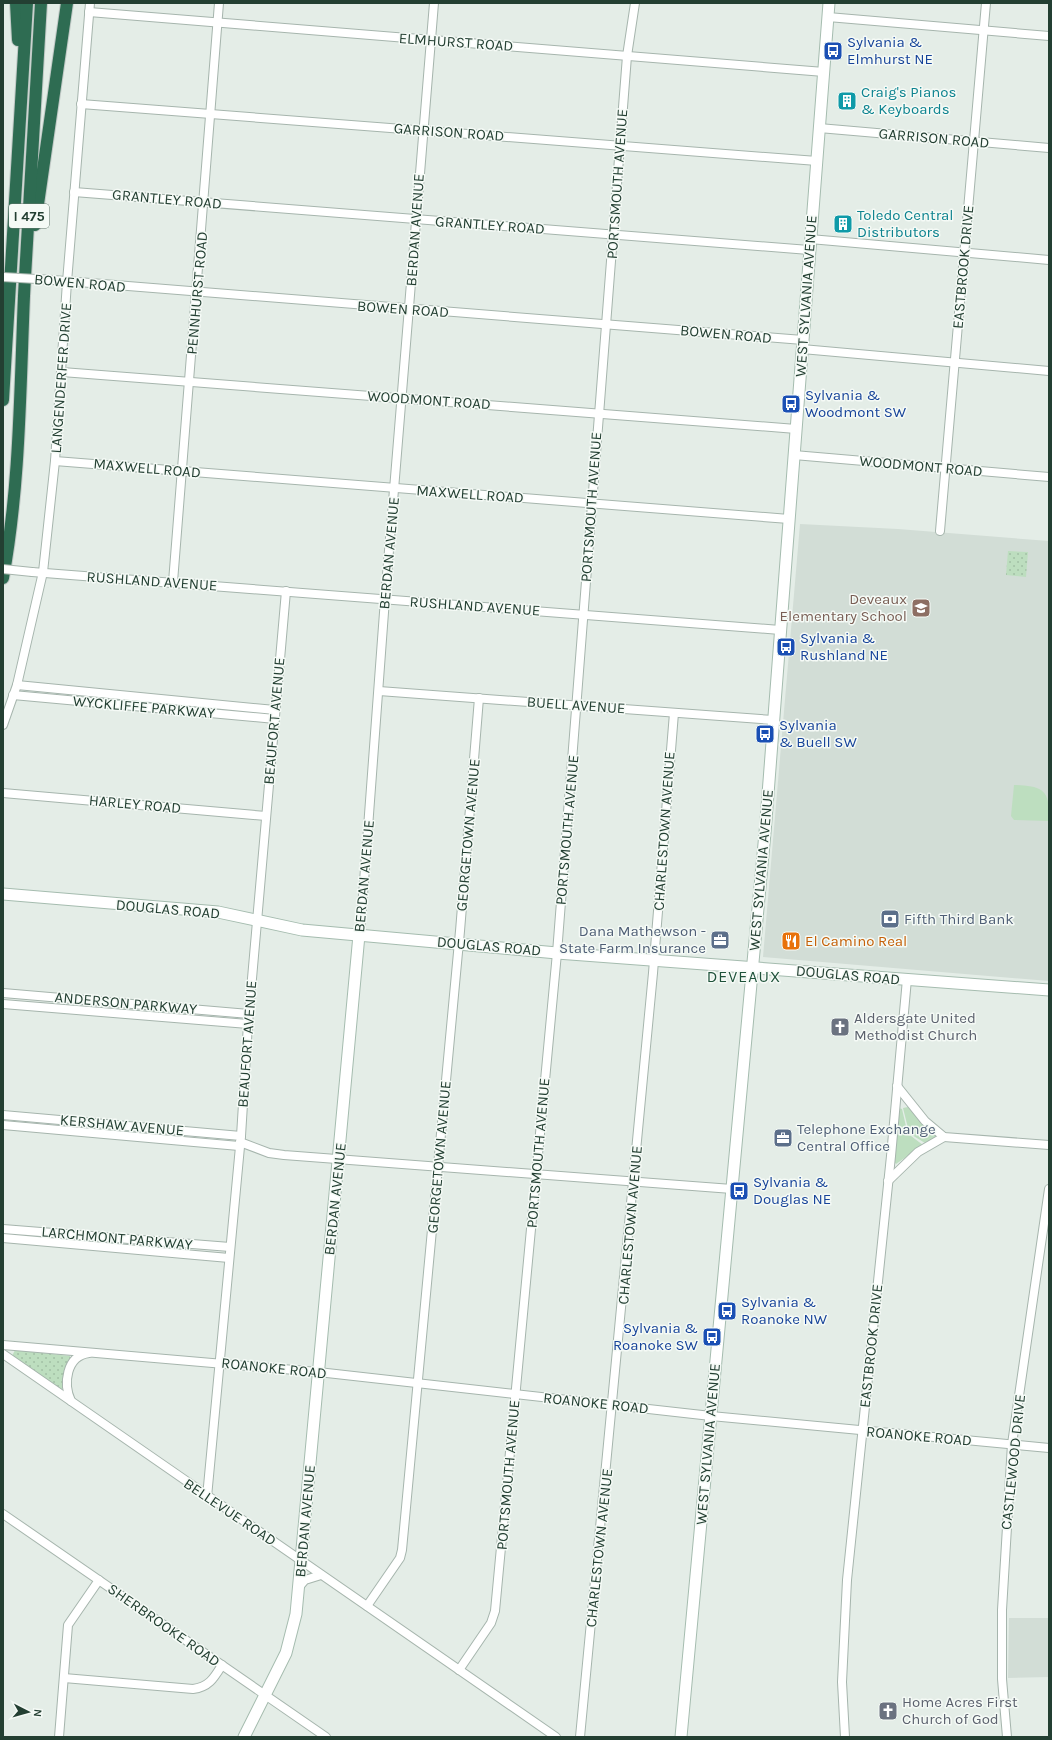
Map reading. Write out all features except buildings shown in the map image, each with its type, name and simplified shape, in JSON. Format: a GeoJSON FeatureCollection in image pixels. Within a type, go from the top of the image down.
{"type":"FeatureCollection","features":[{"type":"Feature","properties":{"kind":"highway"},"geometry":{"type":"LineString","coordinates":[[16,3],[18,39],[16,195]]}},
{"type":"Feature","properties":{"kind":"highway","name":"I 475"},"geometry":{"type":"LineString","coordinates":[[3,400],[27,3]]}},
{"type":"Feature","properties":{"kind":"highway","name":"I 475"},"geometry":{"type":"LineString","coordinates":[[3,578],[12,520],[19,429],[24,293],[41,3]]}},
{"type":"Feature","properties":{"kind":"highway"},"geometry":{"type":"LineString","coordinates":[[19,429],[26,381],[34,231],[67,3]]}},
{"type":"Feature","properties":{"kind":"street","name":"LANGENDERFER DRIVE"},"geometry":{"type":"LineString","coordinates":[[3,725],[17,685],[43,572],[55,461],[67,282],[90,3]]}},
{"type":"Feature","properties":{"kind":"street","name":"PENNHURST ROAD"},"geometry":{"type":"LineString","coordinates":[[173,582],[219,3]]}},
{"type":"Feature","properties":{"kind":"street","name":"BERDAN AVENUE"},"geometry":{"type":"LineString","coordinates":[[244,1737],[286,1653],[295,1620],[299,1588],[359,935],[362,922],[385,599],[410,309],[415,219],[434,3]]}},
{"type":"Feature","properties":{"kind":"street","name":"PORTSMOUTH AVENUE"},"geometry":{"type":"LineString","coordinates":[[459,1670],[491,1623],[494,1615],[557,953],[627,56],[635,3]]}},
{"type":"Feature","properties":{"kind":"street","name":"WEST SYLVANIA AVENUE"},"geometry":{"type":"LineString","coordinates":[[681,1737],[765,833],[829,3]]}},
{"type":"Feature","properties":{"kind":"street","name":"EASTBROOK DRIVE"},"geometry":{"type":"LineString","coordinates":[[940,531],[986,3]]}},
{"type":"Feature","properties":{"kind":"street","name":"ELMHURST ROAD"},"geometry":{"type":"LineString","coordinates":[[89,12],[824,72]]}},
{"type":"Feature","properties":{"kind":"street"},"geometry":{"type":"LineString","coordinates":[[828,17],[1049,36]]}},
{"type":"Feature","properties":{"kind":"street","name":"GARRISON ROAD"},"geometry":{"type":"LineString","coordinates":[[81,104],[817,161]]}},
{"type":"Feature","properties":{"kind":"street","name":"GARRISON ROAD"},"geometry":{"type":"LineString","coordinates":[[819,128],[1049,148]]}},
{"type":"Feature","properties":{"kind":"street","name":"GRANTLEY ROAD"},"geometry":{"type":"LineString","coordinates":[[74,192],[809,250]]}},
{"type":"Feature","properties":{"kind":"street"},"geometry":{"type":"LineString","coordinates":[[810,239],[1049,260]]}},
{"type":"Feature","properties":{"kind":"street","name":"BOWEN ROAD"},"geometry":{"type":"LineString","coordinates":[[3,277],[606,324],[955,363],[1049,371]]}},
{"type":"Feature","properties":{"kind":"street","name":"WOODMONT ROAD"},"geometry":{"type":"LineString","coordinates":[[62,372],[796,429]]}},
{"type":"Feature","properties":{"kind":"street","name":"WOODMONT ROAD"},"geometry":{"type":"LineString","coordinates":[[794,454],[1049,477]]}},
{"type":"Feature","properties":{"kind":"street","name":"MAXWELL ROAD"},"geometry":{"type":"LineString","coordinates":[[55,461],[789,519]]}},
{"type":"Feature","properties":{"kind":"street","name":"RUSHLAND AVENUE"},"geometry":{"type":"LineString","coordinates":[[3,569],[780,630]]}},
{"type":"Feature","properties":{"kind":"street","name":"BEAUFORT AVENUE"},"geometry":{"type":"LineString","coordinates":[[207,1497],[240,1141],[248,1024],[286,591]]}},
{"type":"Feature","properties":{"kind":"street","name":"WYCKLIFFE PARKWAY"},"geometry":{"type":"LineString","coordinates":[[17,685],[276,710]]}},
{"type":"Feature","properties":{"kind":"street","name":"BUELL AVENUE"},"geometry":{"type":"LineString","coordinates":[[379,691],[773,720]]}},
{"type":"Feature","properties":{"kind":"street","name":"WYCKLIFFE PARKWAY"},"geometry":{"type":"LineString","coordinates":[[14,695],[275,719]]}},
{"type":"Feature","properties":{"kind":"street","name":"GEORGETOWN AVENUE"},"geometry":{"type":"LineString","coordinates":[[367,1606],[402,1554],[459,943],[478,698]]}},
{"type":"Feature","properties":{"kind":"street","name":"CHARLESTOWN AVENUE"},"geometry":{"type":"LineString","coordinates":[[580,1737],[634,1182],[674,713]]}},
{"type":"Feature","properties":{"kind":"street","name":"HARLEY ROAD"},"geometry":{"type":"LineString","coordinates":[[3,793],[266,816]]}},
{"type":"Feature","properties":{"kind":"street","name":"DOUGLAS ROAD"},"geometry":{"type":"LineString","coordinates":[[3,894],[212,912],[302,930],[557,953],[1049,990]]}},
{"type":"Feature","properties":{"kind":"street","name":"EASTBROOK DRIVE"},"geometry":{"type":"LineString","coordinates":[[845,1737],[842,1682],[847,1580],[907,979]]}},
{"type":"Feature","properties":{"kind":"street","name":"ANDERSON PARKWAY"},"geometry":{"type":"LineString","coordinates":[[3,993],[249,1014]]}},
{"type":"Feature","properties":{"kind":"street","name":"ANDERSON PARKWAY"},"geometry":{"type":"LineString","coordinates":[[3,1004],[248,1024]]}},
{"type":"Feature","properties":{"kind":"street"},"geometry":{"type":"LineString","coordinates":[[897,1086],[925,1121],[944,1137]]}},
{"type":"Feature","properties":{"kind":"street","name":"KERSHAW AVENUE"},"geometry":{"type":"LineString","coordinates":[[3,1115],[240,1141],[269,1153],[732,1189]]}},
{"type":"Feature","properties":{"kind":"street","name":"KERSHAW AVENUE"},"geometry":{"type":"LineString","coordinates":[[3,1125],[240,1141]]}},
{"type":"Feature","properties":{"kind":"street"},"geometry":{"type":"LineString","coordinates":[[888,1181],[918,1152],[944,1137],[1049,1145]]}},
{"type":"Feature","properties":{"kind":"street","name":"CASTLEWOOD DRIVE"},"geometry":{"type":"LineString","coordinates":[[1007,1737],[1002,1683],[1002,1610],[1012,1444],[1049,1189]]}},
{"type":"Feature","properties":{"kind":"street","name":"LARCHMONT PARKWAY"},"geometry":{"type":"LineString","coordinates":[[3,1229],[230,1247]]}},
{"type":"Feature","properties":{"kind":"street","name":"LARCHMONT PARKWAY"},"geometry":{"type":"LineString","coordinates":[[3,1238],[229,1258]]}},
{"type":"Feature","properties":{"kind":"street","name":"ROANOKE ROAD"},"geometry":{"type":"LineString","coordinates":[[3,1345],[318,1372],[711,1416],[1049,1448]]}},
{"type":"Feature","properties":{"kind":"street","name":"ROANOKE ROAD"},"geometry":{"type":"LineString","coordinates":[[71,1402],[66,1385],[69,1370],[78,1358],[85,1354],[96,1352]]}},
{"type":"Feature","properties":{"kind":"street","name":"BELLEVUE ROAD"},"geometry":{"type":"LineString","coordinates":[[3,1354],[207,1497],[556,1737]]}},
{"type":"Feature","properties":{"kind":"street","name":"SHERBROOKE ROAD"},"geometry":{"type":"LineString","coordinates":[[4,1518],[99,1580],[326,1737]]}},
{"type":"Feature","properties":{"kind":"street"},"geometry":{"type":"LineString","coordinates":[[299,1588],[305,1580],[321,1575]]}},
{"type":"Feature","properties":{"kind":"street"},"geometry":{"type":"LineString","coordinates":[[59,1737],[68,1625],[99,1580]]}},
{"type":"Feature","properties":{"kind":"street"},"geometry":{"type":"LineString","coordinates":[[64,1678],[193,1689],[202,1688],[210,1682],[222,1665]]}},
{"type":"Feature","properties":{"kind":"shaded area"},"geometry":{"type":"Polygon","coordinates":[[[800,524],[898,529],[1049,541],[1049,981],[763,957],[800,524]]]}},
{"type":"Feature","properties":{"kind":"shaded area"},"geometry":{"type":"Polygon","coordinates":[[[1009,1618],[1049,1618],[1049,1677],[1008,1678],[1009,1618]]]}},
{"type":"Feature","properties":{"kind":"green space"},"geometry":{"type":"Polygon","coordinates":[[[1008,551],[1028,552],[1026,577],[1006,575],[1008,551]]]}},
{"type":"Feature","properties":{"kind":"green space"},"geometry":{"type":"Polygon","coordinates":[[[1014,785],[1032,787],[1043,792],[1048,802],[1048,821],[1014,820],[1011,816],[1014,785]]]}},
{"type":"Feature","properties":{"kind":"green space"},"geometry":{"type":"Polygon","coordinates":[[[908,1107],[922,1123],[939,1136],[925,1143],[912,1135],[913,1132],[909,1132],[903,1108],[908,1107]]]}},
{"type":"Feature","properties":{"kind":"green space"},"geometry":{"type":"Polygon","coordinates":[[[899,1108],[902,1109],[908,1135],[923,1145],[896,1164],[894,1161],[899,1108]]]}},
{"type":"Feature","properties":{"kind":"green space"},"geometry":{"type":"Polygon","coordinates":[[[15,1350],[70,1356],[71,1361],[63,1377],[62,1393],[12,1356],[15,1350]]]}},
{"type":"Feature","properties":{"kind":"place","name":"Sylvania & Elmhurst NE"},"geometry":{"type":"Point","coordinates":[833,51]}},
{"type":"Feature","properties":{"kind":"place","name":"Craig's Pianos & Keyboards"},"geometry":{"type":"Point","coordinates":[847,101]}},
{"type":"Feature","properties":{"kind":"place","name":"Toledo Central Distributors"},"geometry":{"type":"Point","coordinates":[843,224]}},
{"type":"Feature","properties":{"kind":"place","name":"Sylvania & Woodmont SW"},"geometry":{"type":"Point","coordinates":[791,404]}},
{"type":"Feature","properties":{"kind":"place","name":"Deveaux Elementary School"},"geometry":{"type":"Point","coordinates":[921,608]}},
{"type":"Feature","properties":{"kind":"place","name":"Sylvania & Rushland NE"},"geometry":{"type":"Point","coordinates":[786,647]}},
{"type":"Feature","properties":{"kind":"place","name":"Sylvania & Buell SW"},"geometry":{"type":"Point","coordinates":[765,734]}},
{"type":"Feature","properties":{"kind":"place","name":"Fifth Third Bank"},"geometry":{"type":"Point","coordinates":[890,919]}},
{"type":"Feature","properties":{"kind":"place","name":"Dana Mathewson - State Farm Insurance"},"geometry":{"type":"Point","coordinates":[720,940]}},
{"type":"Feature","properties":{"kind":"place","name":"El Camino Real"},"geometry":{"type":"Point","coordinates":[791,941]}},
{"type":"Feature","properties":{"kind":"place","name":"Aldersgate United Methodist Church"},"geometry":{"type":"Point","coordinates":[840,1027]}},
{"type":"Feature","properties":{"kind":"place","name":"Telephone Exchange Central Office"},"geometry":{"type":"Point","coordinates":[783,1138]}},
{"type":"Feature","properties":{"kind":"place","name":"Sylvania & Douglas NE"},"geometry":{"type":"Point","coordinates":[739,1191]}},
{"type":"Feature","properties":{"kind":"place","name":"Sylvania & Roanoke NW"},"geometry":{"type":"Point","coordinates":[727,1311]}},
{"type":"Feature","properties":{"kind":"place","name":"Sylvania & Roanoke SW"},"geometry":{"type":"Point","coordinates":[712,1337]}},
{"type":"Feature","properties":{"kind":"place","name":"Home Acres First Church of God"},"geometry":{"type":"Point","coordinates":[888,1711]}},
{"type":"Feature","properties":{"kind":"district","name":"DEVEAUX"},"geometry":{"type":"Point","coordinates":[744,976]}}]}
